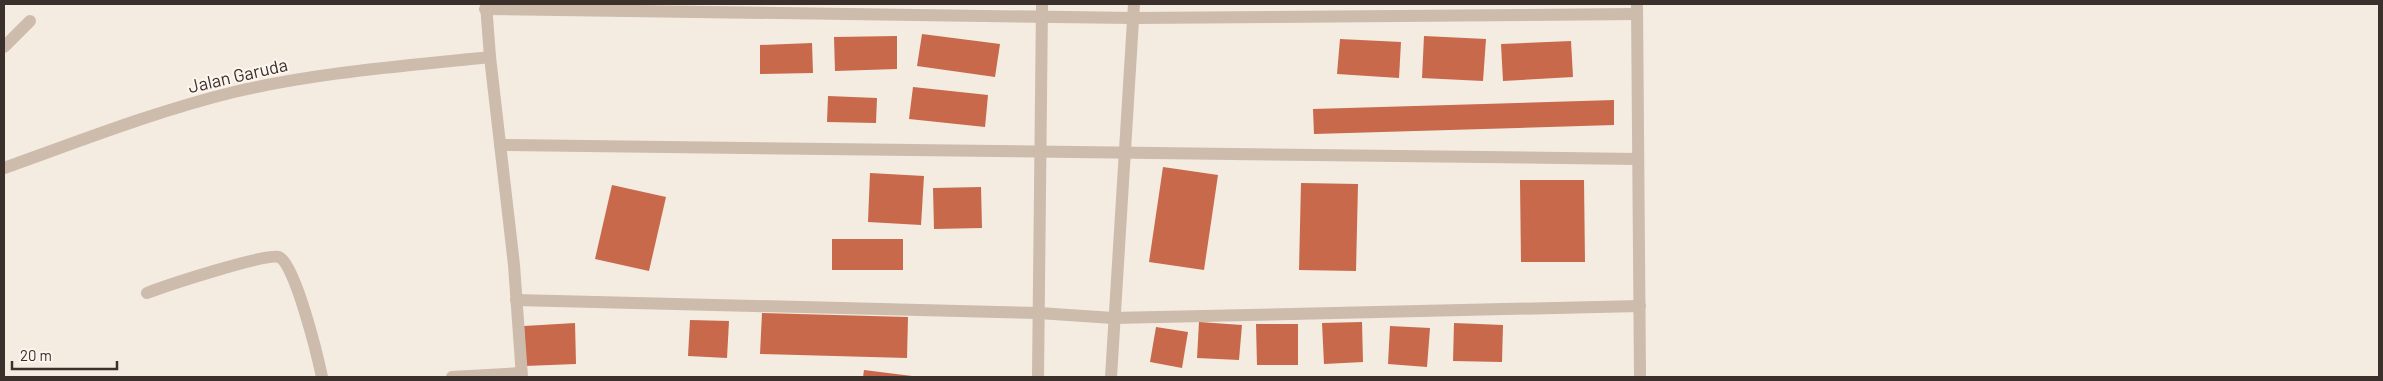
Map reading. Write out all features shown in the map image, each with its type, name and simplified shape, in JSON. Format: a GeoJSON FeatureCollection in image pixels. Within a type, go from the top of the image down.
{"type":"FeatureCollection","features":[{"type":"Feature","properties":{"kind":"street"},"geometry":{"type":"LineString","coordinates":[[1111,377],[1113,318],[1134,4]]}},
{"type":"Feature","properties":{"kind":"street"},"geometry":{"type":"LineString","coordinates":[[452,377],[521,375],[516,300],[486,6],[1042,10],[1133,18],[1637,9],[1640,377]]}},
{"type":"Feature","properties":{"kind":"street"},"geometry":{"type":"LineString","coordinates":[[1038,377],[1042,10]]}},
{"type":"Feature","properties":{"kind":"street"},"geometry":{"type":"LineString","coordinates":[[4,46],[30,21]]}},
{"type":"Feature","properties":{"kind":"street","name":"Jalan Garuda"},"geometry":{"type":"LineString","coordinates":[[4,168],[158,113],[235,92],[321,76],[490,57]]}},
{"type":"Feature","properties":{"kind":"street"},"geometry":{"type":"LineString","coordinates":[[500,145],[1638,159]]}},
{"type":"Feature","properties":{"kind":"street"},"geometry":{"type":"LineString","coordinates":[[147,293],[244,263],[271,257],[281,258],[296,285],[317,351],[322,377]]}},
{"type":"Feature","properties":{"kind":"street"},"geometry":{"type":"LineString","coordinates":[[516,300],[1039,313],[1113,318],[1640,306]]}},
{"type":"Feature","properties":{"kind":"building"},"geometry":{"type":"Polygon","coordinates":[[[922,34],[1000,44],[995,77],[917,66],[922,34]]]}},
{"type":"Feature","properties":{"kind":"building"},"geometry":{"type":"Polygon","coordinates":[[[897,36],[897,69],[835,71],[834,37],[897,36]]]}},
{"type":"Feature","properties":{"kind":"building"},"geometry":{"type":"Polygon","coordinates":[[[1424,36],[1486,39],[1483,81],[1422,78],[1424,36]]]}},
{"type":"Feature","properties":{"kind":"building"},"geometry":{"type":"Polygon","coordinates":[[[1340,39],[1401,42],[1399,78],[1337,74],[1340,39]]]}},
{"type":"Feature","properties":{"kind":"building"},"geometry":{"type":"Polygon","coordinates":[[[1571,41],[1573,77],[1503,81],[1501,44],[1571,41]]]}},
{"type":"Feature","properties":{"kind":"building"},"geometry":{"type":"Polygon","coordinates":[[[812,43],[813,73],[760,74],[760,45],[812,43]]]}},
{"type":"Feature","properties":{"kind":"building"},"geometry":{"type":"Polygon","coordinates":[[[913,87],[988,95],[985,127],[909,119],[913,87]]]}},
{"type":"Feature","properties":{"kind":"building"},"geometry":{"type":"Polygon","coordinates":[[[828,96],[877,98],[876,123],[827,122],[828,96]]]}},
{"type":"Feature","properties":{"kind":"building"},"geometry":{"type":"Polygon","coordinates":[[[1614,100],[1614,125],[1314,134],[1313,109],[1614,100]]]}},
{"type":"Feature","properties":{"kind":"building"},"geometry":{"type":"Polygon","coordinates":[[[1163,167],[1218,175],[1204,270],[1149,262],[1163,167]]]}},
{"type":"Feature","properties":{"kind":"building"},"geometry":{"type":"Polygon","coordinates":[[[870,173],[924,176],[921,225],[868,222],[870,173]]]}},
{"type":"Feature","properties":{"kind":"building"},"geometry":{"type":"Polygon","coordinates":[[[1520,180],[1584,180],[1585,262],[1521,262],[1520,180]]]}},
{"type":"Feature","properties":{"kind":"building"},"geometry":{"type":"Polygon","coordinates":[[[1301,183],[1358,184],[1356,271],[1299,270],[1301,183]]]}},
{"type":"Feature","properties":{"kind":"building"},"geometry":{"type":"Polygon","coordinates":[[[612,185],[666,197],[649,271],[595,259],[612,185]]]}},
{"type":"Feature","properties":{"kind":"building"},"geometry":{"type":"Polygon","coordinates":[[[981,187],[982,228],[934,229],[933,188],[981,187]]]}},
{"type":"Feature","properties":{"kind":"building"},"geometry":{"type":"Polygon","coordinates":[[[832,239],[903,239],[903,270],[832,270],[832,239]]]}},
{"type":"Feature","properties":{"kind":"building"},"geometry":{"type":"Polygon","coordinates":[[[762,313],[908,317],[907,358],[760,354],[762,313]]]}},
{"type":"Feature","properties":{"kind":"building"},"geometry":{"type":"Polygon","coordinates":[[[690,320],[729,321],[727,358],[688,356],[690,320]]]}},
{"type":"Feature","properties":{"kind":"building"},"geometry":{"type":"Polygon","coordinates":[[[1199,322],[1242,325],[1239,360],[1197,358],[1199,322]]]}},
{"type":"Feature","properties":{"kind":"building"},"geometry":{"type":"Polygon","coordinates":[[[1362,322],[1363,362],[1324,364],[1322,323],[1362,322]]]}},
{"type":"Feature","properties":{"kind":"building"},"geometry":{"type":"Polygon","coordinates":[[[575,323],[576,364],[525,366],[524,326],[575,323]]]}},
{"type":"Feature","properties":{"kind":"building"},"geometry":{"type":"Polygon","coordinates":[[[1454,323],[1503,325],[1502,362],[1453,361],[1454,323]]]}},
{"type":"Feature","properties":{"kind":"building"},"geometry":{"type":"Polygon","coordinates":[[[1256,324],[1298,324],[1298,365],[1257,365],[1256,324]]]}},
{"type":"Feature","properties":{"kind":"building"},"geometry":{"type":"Polygon","coordinates":[[[1390,326],[1430,328],[1427,367],[1388,364],[1390,326]]]}},
{"type":"Feature","properties":{"kind":"building"},"geometry":{"type":"Polygon","coordinates":[[[1156,327],[1188,332],[1182,368],[1150,362],[1156,327]]]}},
{"type":"Feature","properties":{"kind":"building"},"geometry":{"type":"Polygon","coordinates":[[[864,370],[912,376],[912,377],[863,377],[864,370]]]}}]}
